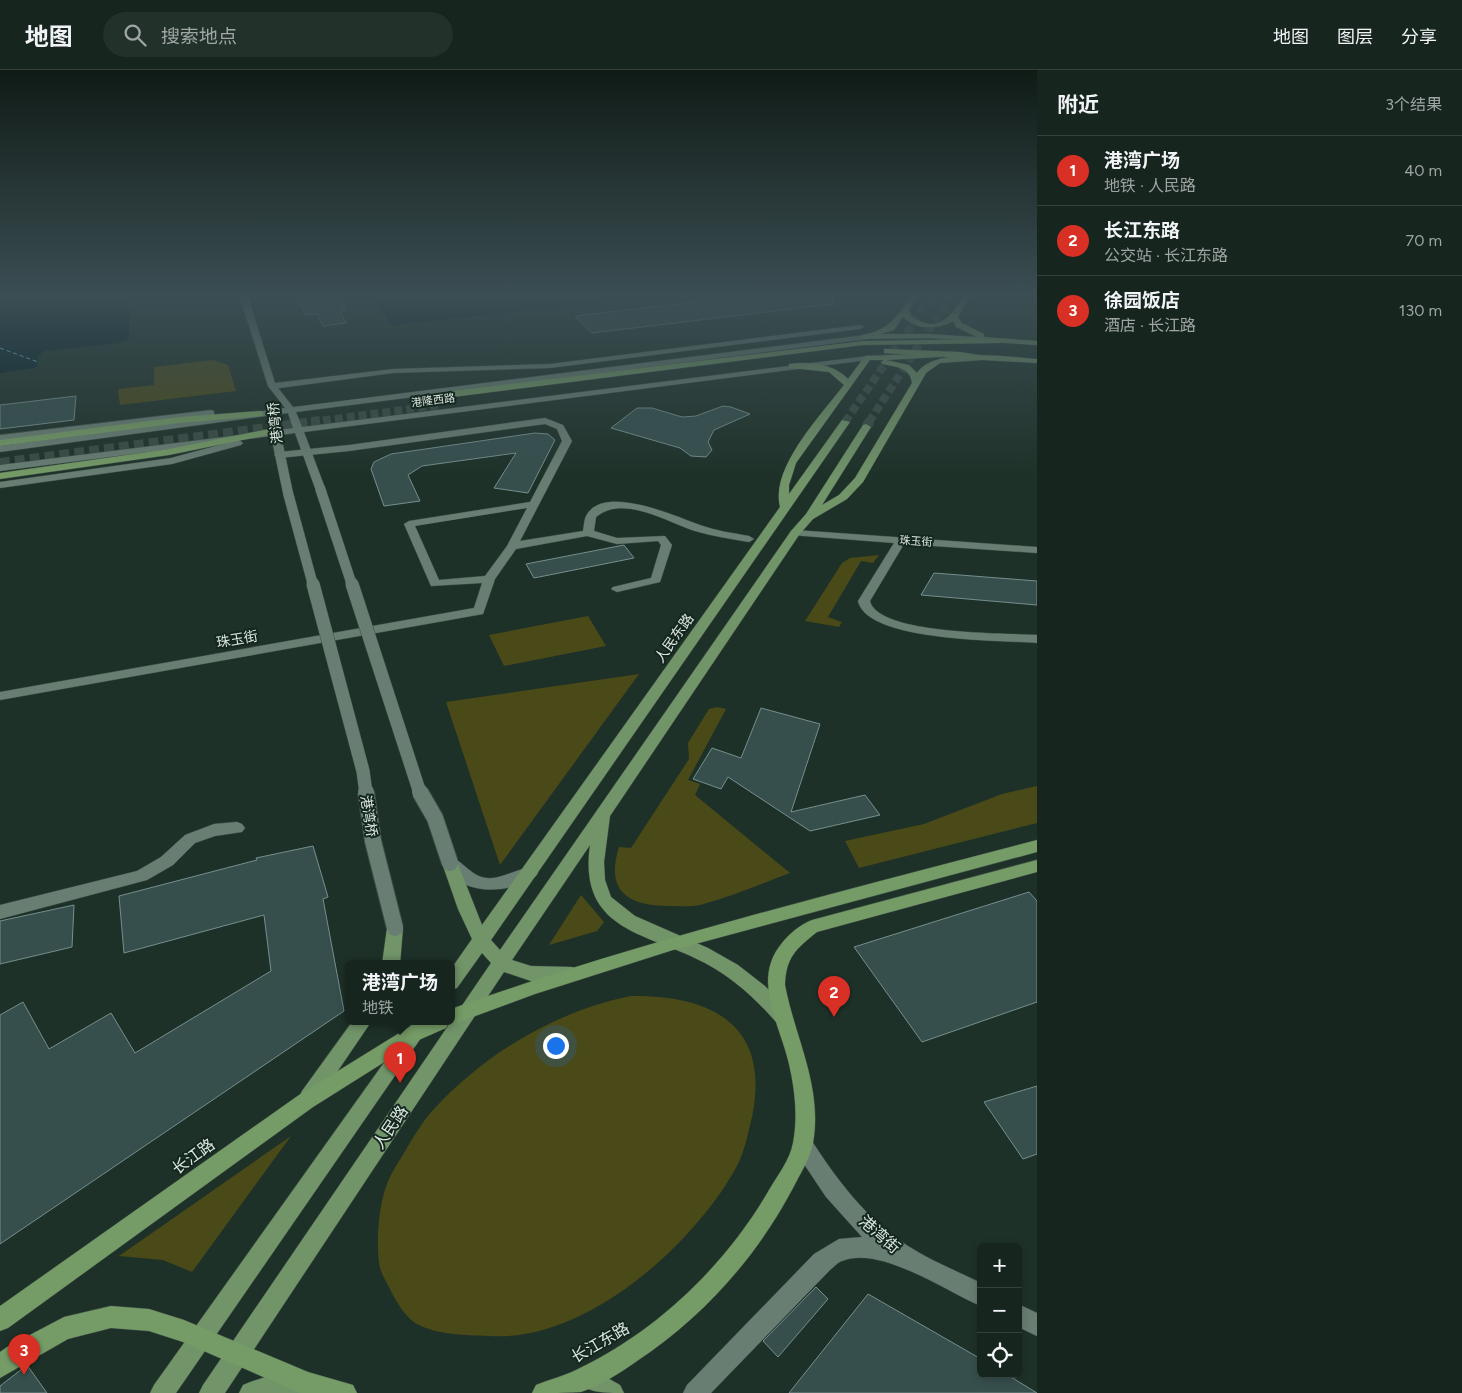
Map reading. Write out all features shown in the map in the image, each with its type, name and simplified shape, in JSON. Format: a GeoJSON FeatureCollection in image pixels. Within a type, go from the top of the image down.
{"type":"FeatureCollection","features":[{"type":"Feature","properties":{"kind":"highway"},"geometry":{"type":"LineString","coordinates":[[437,396],[744,356]]}},
{"type":"Feature","properties":{"kind":"highway"},"geometry":{"type":"LineString","coordinates":[[442,405],[827,356]]}},
{"type":"Feature","properties":{"kind":"highway"},"geometry":{"type":"LineString","coordinates":[[970,356],[994,358]]}},
{"type":"Feature","properties":{"kind":"highway"},"geometry":{"type":"LineString","coordinates":[[0,443],[180,420],[260,414]]}},
{"type":"Feature","properties":{"kind":"highway"},"geometry":{"type":"LineString","coordinates":[[0,476],[129,459],[222,444],[272,432]]}},
{"type":"Feature","properties":{"kind":"highway"},"geometry":{"type":"LineString","coordinates":[[460,1013],[572,974],[674,943],[1037,846]]}},
{"type":"Feature","properties":{"kind":"highway","name":"长江东路"},"geometry":{"type":"LineString","coordinates":[[544,1393],[586,1378],[640,1346],[698,1298],[746,1245],[779,1194],[803,1145],[806,1101],[796,1052],[775,993],[777,973],[782,954],[795,938],[812,928],[1037,866]]}},
{"type":"Feature","properties":{"kind":"highway","name":"长江路"},"geometry":{"type":"LineString","coordinates":[[0,1320],[306,1101],[419,1027]]}},
{"type":"Feature","properties":{"kind":"highway"},"geometry":{"type":"LineString","coordinates":[[0,1366],[15,1354],[64,1328],[111,1317],[149,1320],[200,1338],[307,1384],[345,1393]]}},
{"type":"Feature","properties":{"kind":"main road"},"geometry":{"type":"LineString","coordinates":[[263,356],[272,386],[393,371],[550,366],[632,356]]}},
{"type":"Feature","properties":{"kind":"main road","name":"港隆西路"},"geometry":{"type":"LineString","coordinates":[[0,449],[271,412],[715,356]]}},
{"type":"Feature","properties":{"kind":"main road"},"geometry":{"type":"LineString","coordinates":[[784,506],[784,485],[791,462],[868,358],[916,356]]}},
{"type":"Feature","properties":{"kind":"main road"},"geometry":{"type":"LineString","coordinates":[[947,356],[1037,361]]}},
{"type":"Feature","properties":{"kind":"main road"},"geometry":{"type":"LineString","coordinates":[[1004,356],[1014,360]]}},
{"type":"Feature","properties":{"kind":"main road","name":"港隆西路"},"geometry":{"type":"LineString","coordinates":[[0,468],[792,366],[868,358]]}},
{"type":"Feature","properties":{"kind":"main road"},"geometry":{"type":"LineString","coordinates":[[810,516],[843,497],[859,480],[923,371],[938,361],[959,358],[994,358]]}},
{"type":"Feature","properties":{"kind":"main road"},"geometry":{"type":"LineString","coordinates":[[861,369],[882,362],[905,366],[912,370],[916,376],[916,384]]}},
{"type":"Feature","properties":{"kind":"main road"},"geometry":{"type":"LineString","coordinates":[[792,366],[827,369],[842,377],[849,386]]}},
{"type":"Feature","properties":{"kind":"main road","name":"港湾桥"},"geometry":{"type":"LineString","coordinates":[[272,386],[291,410],[307,452],[420,792],[435,818],[450,863]]}},
{"type":"Feature","properties":{"kind":"main road","name":"港湾桥"},"geometry":{"type":"LineString","coordinates":[[272,386],[272,432],[363,771],[373,841],[395,928],[391,960]]}},
{"type":"Feature","properties":{"kind":"main road"},"geometry":{"type":"LineString","coordinates":[[0,438],[195,414],[260,414]]}},
{"type":"Feature","properties":{"kind":"main road"},"geometry":{"type":"LineString","coordinates":[[278,455],[349,448],[545,421],[557,423],[563,429],[567,440],[534,504],[512,546],[489,579],[435,584],[409,524],[534,504]]}},
{"type":"Feature","properties":{"kind":"main road","name":"人民东路"},"geometry":{"type":"LineString","coordinates":[[530,873],[784,506],[845,422]]}},
{"type":"Feature","properties":{"kind":"main road"},"geometry":{"type":"LineString","coordinates":[[782,1016],[759,990],[732,970],[703,954],[638,927],[613,908],[599,890],[596,865],[604,811],[795,533],[810,516],[866,427]]}},
{"type":"Feature","properties":{"kind":"main road"},"geometry":{"type":"LineString","coordinates":[[0,485],[172,461],[220,449],[272,432]]}},
{"type":"Feature","properties":{"kind":"main road"},"geometry":{"type":"LineString","coordinates":[[588,533],[590,516],[598,510],[614,504],[646,509],[700,529],[748,539]]}},
{"type":"Feature","properties":{"kind":"main road"},"geometry":{"type":"LineString","coordinates":[[512,546],[588,533],[603,540],[622,543],[661,538],[667,545],[656,580],[617,589]]}},
{"type":"Feature","properties":{"kind":"main road","name":"珠玉街"},"geometry":{"type":"LineString","coordinates":[[795,533],[1037,550]]}},
{"type":"Feature","properties":{"kind":"main road","name":"珠玉街"},"geometry":{"type":"LineString","coordinates":[[0,696],[479,611],[489,579]]}},
{"type":"Feature","properties":{"kind":"main road","name":"人民路"},"geometry":{"type":"LineString","coordinates":[[460,1013],[501,963],[604,811]]}},
{"type":"Feature","properties":{"kind":"main road"},"geometry":{"type":"LineString","coordinates":[[0,912],[141,876],[167,861],[190,839],[214,830],[237,828]]}},
{"type":"Feature","properties":{"kind":"main road"},"geometry":{"type":"LineString","coordinates":[[450,863],[465,877],[491,886],[510,883],[530,873]]}},
{"type":"Feature","properties":{"kind":"main road"},"geometry":{"type":"LineString","coordinates":[[450,863],[475,930],[501,963],[517,970],[572,974]]}},
{"type":"Feature","properties":{"kind":"main road"},"geometry":{"type":"LineString","coordinates":[[455,978],[530,873]]}},
{"type":"Feature","properties":{"kind":"main road"},"geometry":{"type":"LineString","coordinates":[[306,1101],[360,1025]]}},
{"type":"Feature","properties":{"kind":"main road","name":"人民路"},"geometry":{"type":"LineString","coordinates":[[211,1393],[452,1025]]}},
{"type":"Feature","properties":{"kind":"main road"},"geometry":{"type":"LineString","coordinates":[[162,1393],[419,1027]]}},
{"type":"Feature","properties":{"kind":"main road","name":"港湾街"},"geometry":{"type":"LineString","coordinates":[[803,1145],[821,1175],[847,1205],[899,1253],[977,1294]]}},
{"type":"Feature","properties":{"kind":"main road"},"geometry":{"type":"LineString","coordinates":[[696,1393],[822,1262],[839,1250],[866,1247],[899,1253]]}},
{"type":"Feature","properties":{"kind":"main road"},"geometry":{"type":"LineString","coordinates":[[1022,1317],[1037,1325]]}},
{"type":"Feature","properties":{"kind":"main road"},"geometry":{"type":"LineString","coordinates":[[586,1378],[612,1393]]}},
{"type":"Feature","properties":{"kind":"main road"},"geometry":{"type":"LineString","coordinates":[[251,1393],[275,1385],[307,1384]]}},
{"type":"Feature","properties":{"kind":"street"},"geometry":{"type":"LineString","coordinates":[[901,540],[864,600],[867,611],[875,617],[893,626],[917,630],[1037,639]]}},
{"type":"Feature","properties":{"kind":"shaded area"},"geometry":{"type":"Polygon","coordinates":[[[213,360],[228,365],[236,391],[120,405],[118,389],[154,385],[154,367],[213,360]]]}},
{"type":"Feature","properties":{"kind":"shaded area"},"geometry":{"type":"Polygon","coordinates":[[[879,555],[873,563],[861,561],[828,617],[842,622],[839,627],[805,621],[842,563],[850,558],[879,555]]]}},
{"type":"Feature","properties":{"kind":"shaded area"},"geometry":{"type":"Polygon","coordinates":[[[588,616],[606,646],[504,666],[489,635],[588,616]]]}},
{"type":"Feature","properties":{"kind":"shaded area"},"geometry":{"type":"Polygon","coordinates":[[[639,674],[500,865],[446,702],[639,674]]]}},
{"type":"Feature","properties":{"kind":"shaded area"},"geometry":{"type":"Polygon","coordinates":[[[717,707],[726,709],[688,780],[700,784],[695,795],[790,873],[712,902],[696,906],[655,905],[632,899],[618,885],[615,875],[615,862],[619,847],[631,848],[689,759],[688,743],[709,709],[717,707]]]}},
{"type":"Feature","properties":{"kind":"shaded area"},"geometry":{"type":"Polygon","coordinates":[[[1037,786],[1037,823],[859,868],[845,841],[924,824],[1002,794],[1037,786]]]}},
{"type":"Feature","properties":{"kind":"shaded area"},"geometry":{"type":"Polygon","coordinates":[[[581,895],[604,922],[597,931],[549,945],[581,895]]]}},
{"type":"Feature","properties":{"kind":"shaded area"},"geometry":{"type":"Polygon","coordinates":[[[631,996],[660,997],[687,1002],[710,1010],[729,1022],[743,1038],[752,1059],[756,1085],[752,1117],[740,1160],[718,1196],[694,1227],[665,1256],[633,1283],[598,1306],[562,1324],[525,1334],[489,1336],[443,1332],[417,1324],[401,1308],[383,1276],[379,1263],[378,1242],[379,1218],[387,1184],[419,1128],[454,1089],[476,1070],[524,1037],[576,1012],[631,996]]]}},
{"type":"Feature","properties":{"kind":"shaded area"},"geometry":{"type":"Polygon","coordinates":[[[291,1136],[192,1272],[163,1260],[119,1256],[291,1136]]]}},
{"type":"Feature","properties":{"kind":"water"},"geometry":{"type":"Polygon","coordinates":[[[0,356],[38,356],[35,368],[0,373],[0,356]]]}},
{"type":"Feature","properties":{"kind":"building"},"geometry":{"type":"Polygon","coordinates":[[[76,396],[74,420],[0,429],[0,405],[76,396]]]}},
{"type":"Feature","properties":{"kind":"building"},"geometry":{"type":"Polygon","coordinates":[[[723,406],[750,414],[714,430],[708,442],[712,450],[706,457],[691,456],[680,448],[611,428],[637,408],[652,408],[682,417],[696,416],[723,406]]]}},
{"type":"Feature","properties":{"kind":"building"},"geometry":{"type":"Polygon","coordinates":[[[535,433],[548,434],[555,440],[528,493],[494,488],[516,453],[422,466],[408,475],[420,501],[384,506],[371,469],[374,462],[391,454],[535,433]]]}},
{"type":"Feature","properties":{"kind":"building"},"geometry":{"type":"Polygon","coordinates":[[[624,545],[634,558],[534,578],[526,564],[624,545]]]}},
{"type":"Feature","properties":{"kind":"building"},"geometry":{"type":"Polygon","coordinates":[[[934,573],[1037,581],[1037,605],[921,595],[934,573]]]}},
{"type":"Feature","properties":{"kind":"building"},"geometry":{"type":"Polygon","coordinates":[[[761,708],[820,724],[791,812],[865,795],[880,815],[810,831],[728,777],[721,789],[693,779],[712,748],[741,758],[761,708]]]}},
{"type":"Feature","properties":{"kind":"building"},"geometry":{"type":"Polygon","coordinates":[[[313,846],[328,897],[323,899],[344,1011],[0,1244],[0,1015],[23,1002],[49,1049],[111,1013],[135,1053],[271,971],[264,915],[124,953],[119,896],[257,860],[256,858],[313,846]]]}},
{"type":"Feature","properties":{"kind":"building"},"geometry":{"type":"Polygon","coordinates":[[[1029,892],[1037,901],[1037,1002],[922,1042],[854,947],[1029,892]]]}},
{"type":"Feature","properties":{"kind":"building"},"geometry":{"type":"Polygon","coordinates":[[[74,905],[72,947],[0,964],[0,921],[74,905]]]}},
{"type":"Feature","properties":{"kind":"building"},"geometry":{"type":"Polygon","coordinates":[[[1037,1086],[1037,1154],[1023,1159],[984,1102],[1037,1086]]]}},
{"type":"Feature","properties":{"kind":"building"},"geometry":{"type":"Polygon","coordinates":[[[816,1287],[828,1299],[778,1357],[763,1341],[816,1287]]]}},
{"type":"Feature","properties":{"kind":"building"},"geometry":{"type":"Polygon","coordinates":[[[868,1294],[977,1357],[977,1378],[1013,1378],[1037,1393],[789,1393],[868,1294]]]}},
{"type":"Feature","properties":{"kind":"building"},"geometry":{"type":"Polygon","coordinates":[[[27,1365],[47,1393],[0,1393],[0,1386],[27,1365]]]}},
{"type":"Feature","properties":{"kind":"ferry route"},"geometry":{"type":"LineString","coordinates":[[21,356],[38,362]]}},
{"type":"Feature","properties":{"kind":"tunnel"},"geometry":{"type":"LineString","coordinates":[[845,422],[891,356]]}},
{"type":"Feature","properties":{"kind":"tunnel"},"geometry":{"type":"LineString","coordinates":[[869,422],[912,356]]}},
{"type":"Feature","properties":{"kind":"tunnel"},"geometry":{"type":"LineString","coordinates":[[311,422],[442,405]]}},
{"type":"Feature","properties":{"kind":"tunnel"},"geometry":{"type":"LineString","coordinates":[[0,463],[320,421]]}},
{"type":"Feature","properties":{"kind":"tunnel"},"geometry":{"type":"LineString","coordinates":[[866,427],[870,421]]}},
{"type":"Feature","properties":{"kind":"place","name":"长江东路"},"geometry":{"type":"Point","coordinates":[834,1017]}},
{"type":"Feature","properties":{"kind":"place","name":"港湾广场"},"geometry":{"type":"Point","coordinates":[400,1083]}},
{"type":"Feature","properties":{"kind":"place","name":"徐园饭店"},"geometry":{"type":"Point","coordinates":[24,1375]}}]}
